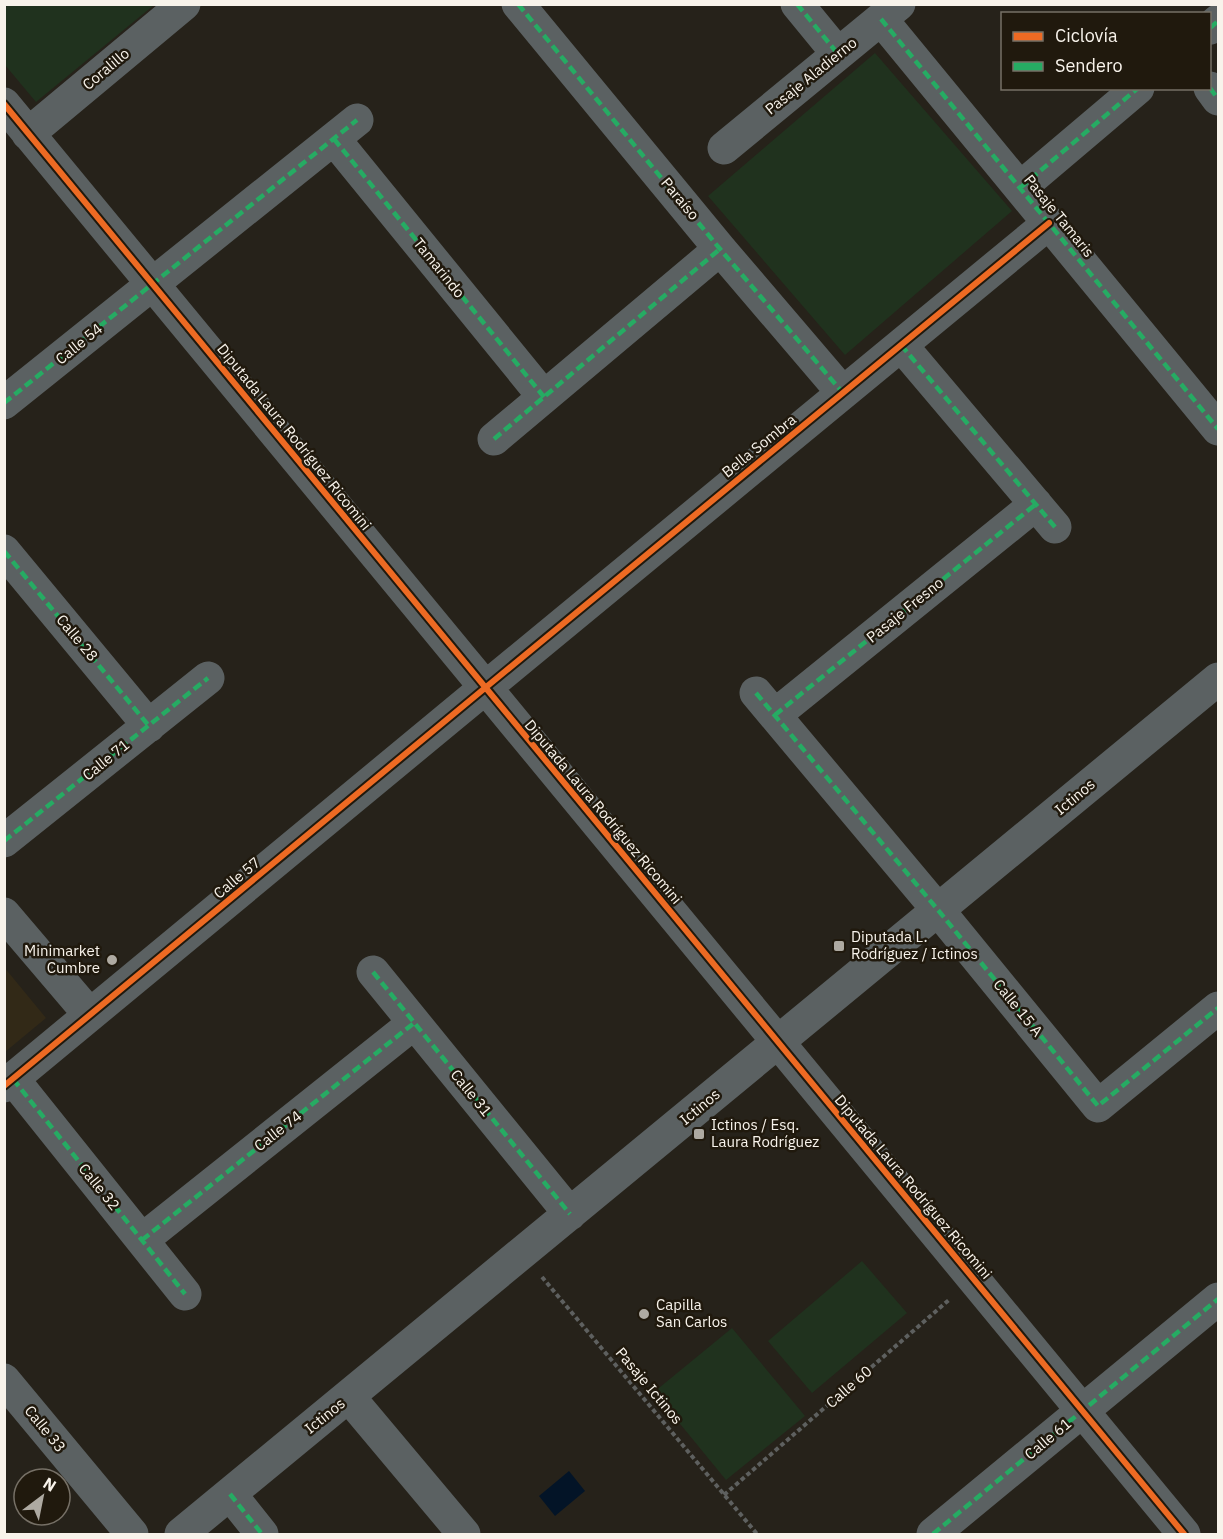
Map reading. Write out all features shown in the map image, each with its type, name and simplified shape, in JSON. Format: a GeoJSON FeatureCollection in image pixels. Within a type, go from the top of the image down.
{"type":"FeatureCollection","features":[{"type":"Feature","properties":{"kind":"street","name":"Coralillo"},"geometry":{"type":"LineString","coordinates":[[28,134],[184,4]]}},
{"type":"Feature","properties":{"kind":"street","name":"Paraíso"},"geometry":{"type":"LineString","coordinates":[[518,4],[720,249],[843,393]]}},
{"type":"Feature","properties":{"kind":"street"},"geometry":{"type":"LineString","coordinates":[[796,4],[838,54]]}},
{"type":"Feature","properties":{"kind":"street","name":"Pasaje Aladierno"},"geometry":{"type":"LineString","coordinates":[[724,148],[890,12]]}},
{"type":"Feature","properties":{"kind":"street","name":"Pasaje Tamaris"},"geometry":{"type":"LineString","coordinates":[[890,12],[1020,188],[1218,429]]}},
{"type":"Feature","properties":{"kind":"street"},"geometry":{"type":"LineString","coordinates":[[1020,188],[1136,90]]}},
{"type":"Feature","properties":{"kind":"street","name":"Diputada Laura Rodríguez Ricomini"},"geometry":{"type":"LineString","coordinates":[[4,104],[1184,1534]]}},
{"type":"Feature","properties":{"kind":"street","name":"Tamarindo"},"geometry":{"type":"LineString","coordinates":[[153,284],[345,130],[544,397]]}},
{"type":"Feature","properties":{"kind":"street","name":"Bella Sombra"},"geometry":{"type":"LineString","coordinates":[[484,688],[1049,223]]}},
{"type":"Feature","properties":{"kind":"street"},"geometry":{"type":"LineString","coordinates":[[494,439],[720,249]]}},
{"type":"Feature","properties":{"kind":"street","name":"Calle 54"},"geometry":{"type":"LineString","coordinates":[[4,403],[153,284]]}},
{"type":"Feature","properties":{"kind":"street","name":"Pasaje Fresno"},"geometry":{"type":"LineString","coordinates":[[901,345],[1046,516],[765,704],[938,910]]}},
{"type":"Feature","properties":{"kind":"street","name":"Calle 28"},"geometry":{"type":"LineString","coordinates":[[4,551],[149,726]]}},
{"type":"Feature","properties":{"kind":"street","name":"Calle 71"},"geometry":{"type":"LineString","coordinates":[[4,841],[208,678]]}},
{"type":"Feature","properties":{"kind":"street","name":"Ictinos"},"geometry":{"type":"LineString","coordinates":[[182,1534],[1218,679]]}},
{"type":"Feature","properties":{"kind":"street","name":"Calle 57"},"geometry":{"type":"LineString","coordinates":[[9,1083],[484,688]]}},
{"type":"Feature","properties":{"kind":"street","name":"Calle 15 A"},"geometry":{"type":"LineString","coordinates":[[938,910],[1098,1106],[1218,1008]]}},
{"type":"Feature","properties":{"kind":"street"},"geometry":{"type":"LineString","coordinates":[[4,914],[90,1015]]}},
{"type":"Feature","properties":{"kind":"street","name":"Calle 31"},"geometry":{"type":"LineString","coordinates":[[373,972],[570,1214]]}},
{"type":"Feature","properties":{"kind":"street","name":"Calle 74"},"geometry":{"type":"LineString","coordinates":[[142,1240],[414,1023]]}},
{"type":"Feature","properties":{"kind":"street","name":"Calle 32"},"geometry":{"type":"LineString","coordinates":[[9,1083],[185,1294]]}},
{"type":"Feature","properties":{"kind":"street","name":"Calle 61"},"geometry":{"type":"LineString","coordinates":[[933,1534],[1218,1299]]}},
{"type":"Feature","properties":{"kind":"street","name":"Calle 33"},"geometry":{"type":"LineString","coordinates":[[4,1380],[132,1534]]}},
{"type":"Feature","properties":{"kind":"street"},"geometry":{"type":"LineString","coordinates":[[349,1397],[464,1534]]}},
{"type":"Feature","properties":{"kind":"street"},"geometry":{"type":"LineString","coordinates":[[230,1494],[262,1534]]}},
{"type":"Feature","properties":{"kind":"shaded area"},"geometry":{"type":"Polygon","coordinates":[[[4,967],[46,1018],[5,1052],[4,1052],[4,967]]]}},
{"type":"Feature","properties":{"kind":"green space"},"geometry":{"type":"Polygon","coordinates":[[[8,5],[154,5],[36,102],[5,65],[5,8],[8,5]]]}},
{"type":"Feature","properties":{"kind":"green space"},"geometry":{"type":"Polygon","coordinates":[[[875,53],[1012,211],[845,355],[708,196],[875,53]]]}},
{"type":"Feature","properties":{"kind":"green space"},"geometry":{"type":"Polygon","coordinates":[[[862,1261],[907,1313],[812,1393],[768,1341],[862,1261]]]}},
{"type":"Feature","properties":{"kind":"green space"},"geometry":{"type":"Polygon","coordinates":[[[732,1328],[805,1416],[726,1480],[654,1392],[732,1328]]]}},
{"type":"Feature","properties":{"kind":"water"},"geometry":{"type":"Polygon","coordinates":[[[569,1471],[585,1491],[555,1516],[539,1496],[569,1471]]]}},
{"type":"Feature","properties":{"kind":"marked path"},"geometry":{"type":"LineString","coordinates":[[518,4],[720,249],[843,393]]}},
{"type":"Feature","properties":{"kind":"marked path"},"geometry":{"type":"LineString","coordinates":[[797,4],[838,54]]}},
{"type":"Feature","properties":{"kind":"marked path"},"geometry":{"type":"LineString","coordinates":[[881,19],[1218,429]]}},
{"type":"Feature","properties":{"kind":"marked path"},"geometry":{"type":"LineString","coordinates":[[1211,27],[1218,21]]}},
{"type":"Feature","properties":{"kind":"marked path"},"geometry":{"type":"LineString","coordinates":[[1211,89],[1218,99]]}},
{"type":"Feature","properties":{"kind":"marked path"},"geometry":{"type":"LineString","coordinates":[[1020,188],[1136,90]]}},
{"type":"Feature","properties":{"kind":"marked path"},"geometry":{"type":"LineString","coordinates":[[4,403],[357,120]]}},
{"type":"Feature","properties":{"kind":"marked path"},"geometry":{"type":"LineString","coordinates":[[334,139],[544,397]]}},
{"type":"Feature","properties":{"kind":"marked path"},"geometry":{"type":"LineString","coordinates":[[494,439],[720,249]]}},
{"type":"Feature","properties":{"kind":"marked path"},"geometry":{"type":"LineString","coordinates":[[901,345],[1055,527]]}},
{"type":"Feature","properties":{"kind":"marked path"},"geometry":{"type":"LineString","coordinates":[[775,715],[1036,504]]}},
{"type":"Feature","properties":{"kind":"marked path"},"geometry":{"type":"LineString","coordinates":[[4,551],[149,726]]}},
{"type":"Feature","properties":{"kind":"marked path"},"geometry":{"type":"LineString","coordinates":[[4,841],[208,678]]}},
{"type":"Feature","properties":{"kind":"marked path"},"geometry":{"type":"LineString","coordinates":[[756,693],[1098,1106],[1218,1008]]}},
{"type":"Feature","properties":{"kind":"marked path"},"geometry":{"type":"LineString","coordinates":[[373,972],[570,1214]]}},
{"type":"Feature","properties":{"kind":"marked path"},"geometry":{"type":"LineString","coordinates":[[142,1240],[414,1023]]}},
{"type":"Feature","properties":{"kind":"marked path"},"geometry":{"type":"LineString","coordinates":[[13,1079],[185,1294]]}},
{"type":"Feature","properties":{"kind":"marked path"},"geometry":{"type":"LineString","coordinates":[[933,1534],[1218,1299]]}},
{"type":"Feature","properties":{"kind":"marked path"},"geometry":{"type":"LineString","coordinates":[[230,1494],[262,1534]]}},
{"type":"Feature","properties":{"kind":"cycle path"},"geometry":{"type":"LineString","coordinates":[[4,104],[1184,1534]]}},
{"type":"Feature","properties":{"kind":"cycle path"},"geometry":{"type":"LineString","coordinates":[[4,1086],[1049,223]]}},
{"type":"Feature","properties":{"kind":"place","name":"Diputada L. Rodríguez / Ictinos"},"geometry":{"type":"Point","coordinates":[839,946]}},
{"type":"Feature","properties":{"kind":"place","name":"Minimarket Cumbre"},"geometry":{"type":"Point","coordinates":[112,960]}},
{"type":"Feature","properties":{"kind":"place","name":"Ictinos / Esq. Laura Rodríguez"},"geometry":{"type":"Point","coordinates":[699,1134]}},
{"type":"Feature","properties":{"kind":"place","name":"Capilla San Carlos"},"geometry":{"type":"Point","coordinates":[644,1314]}}]}
